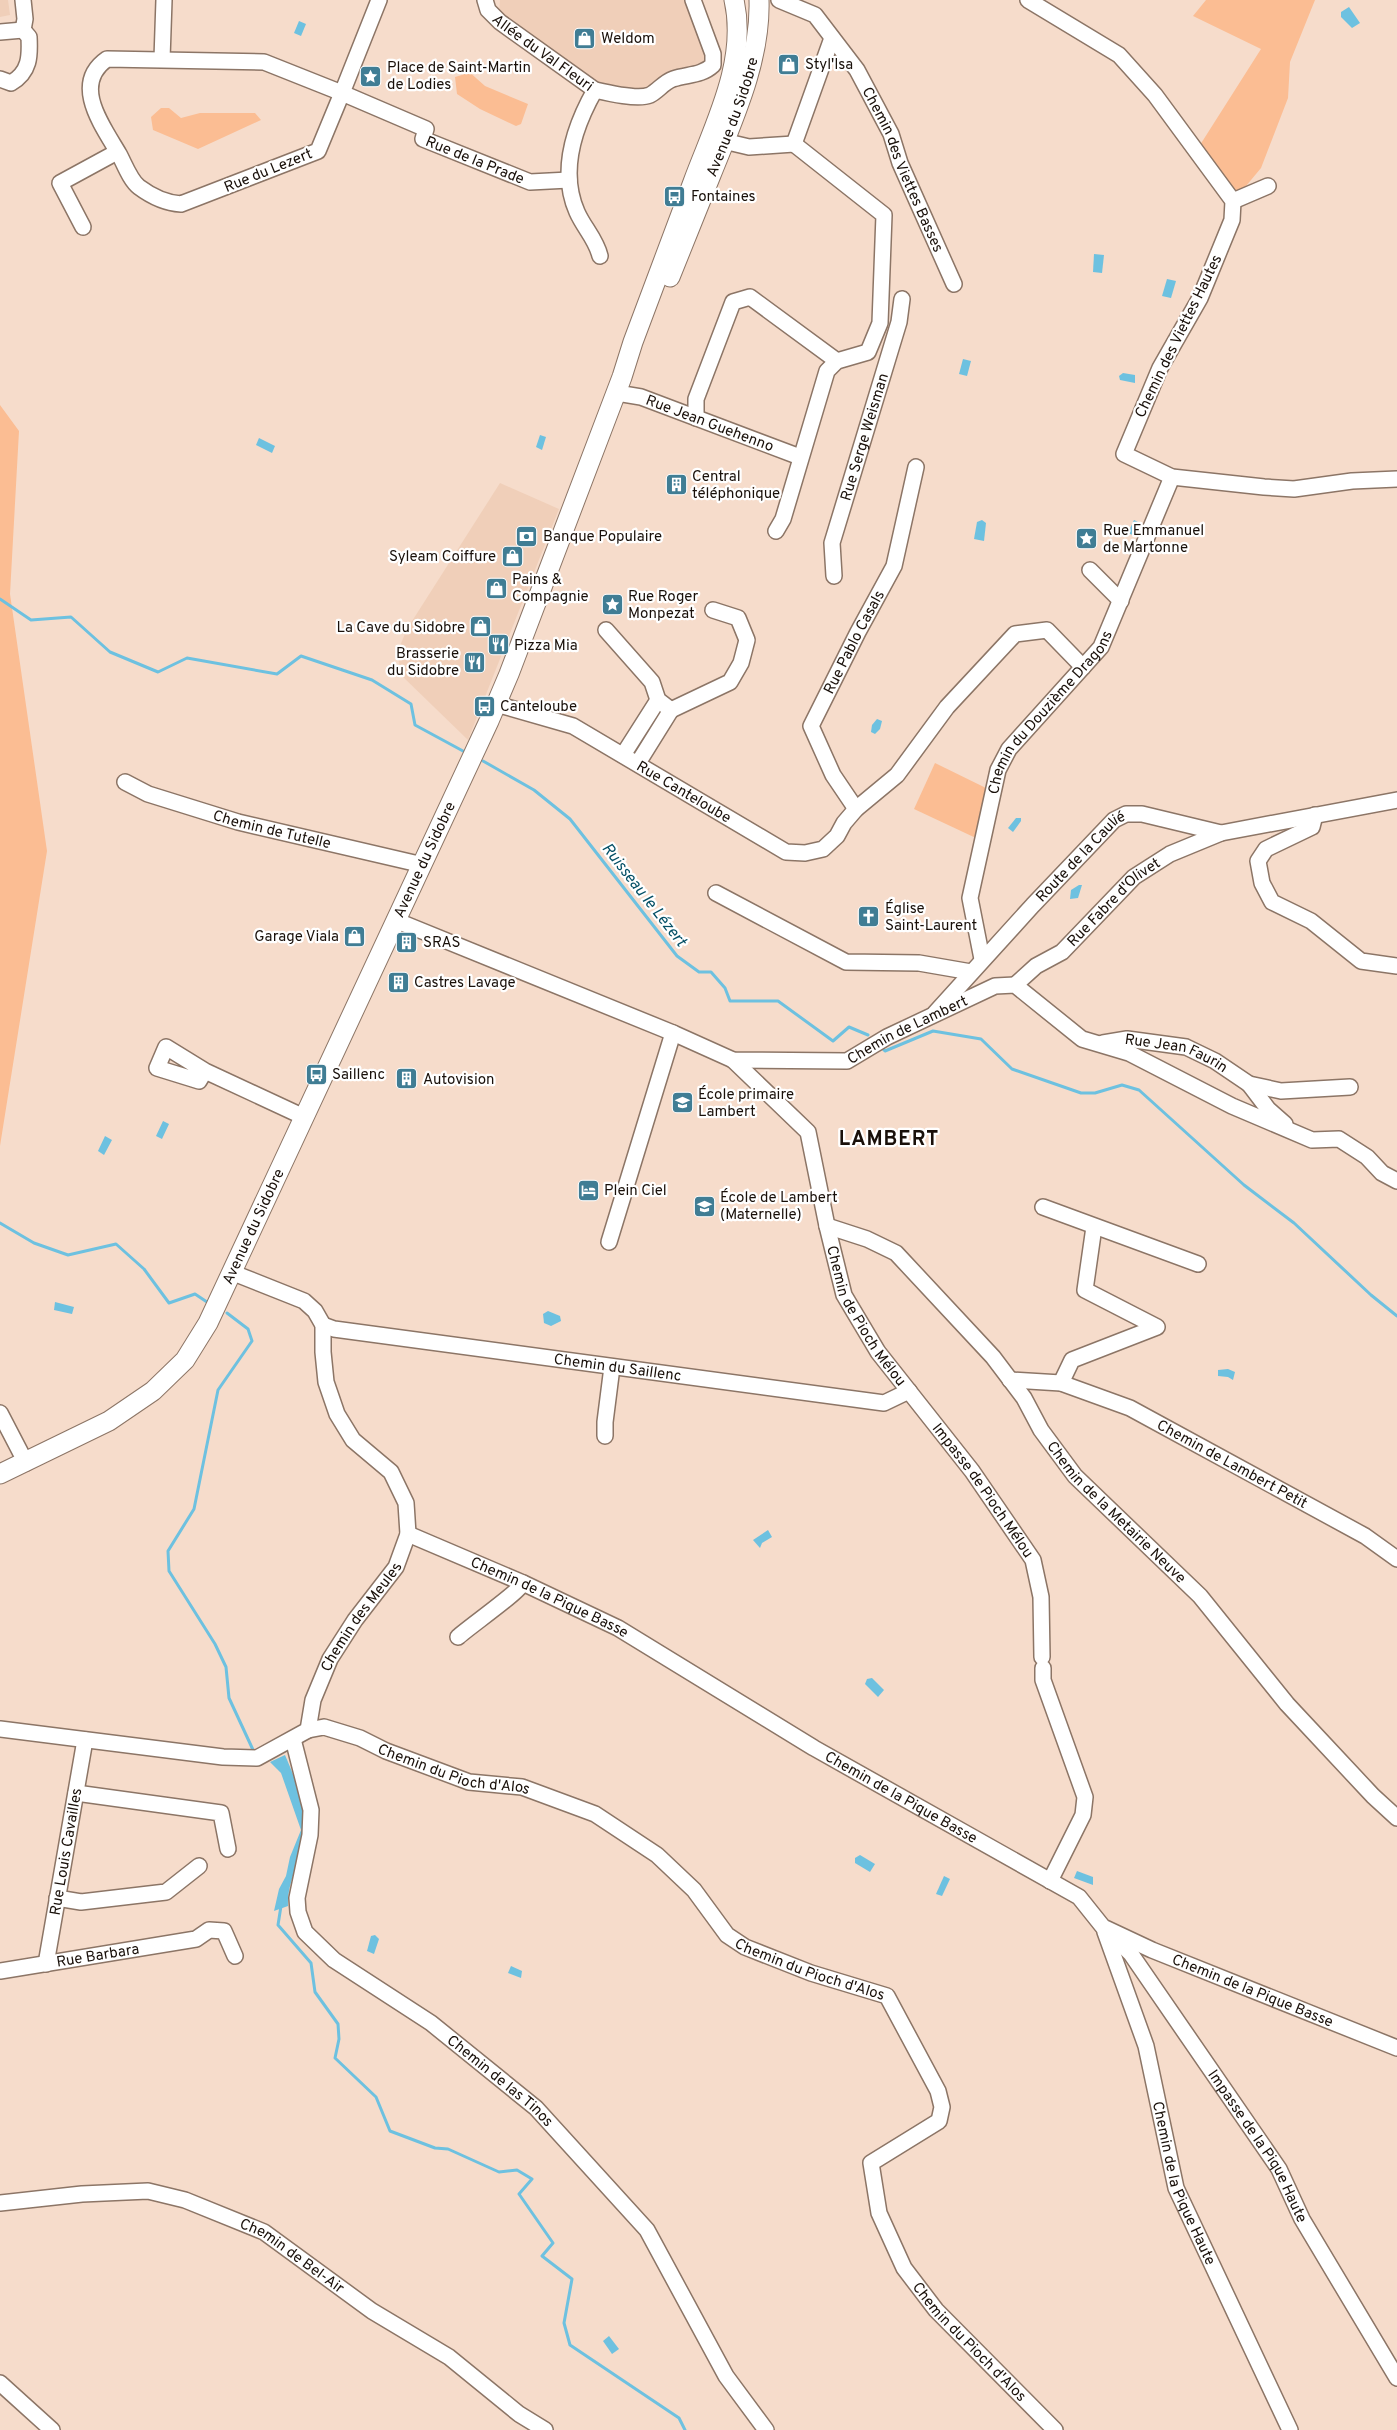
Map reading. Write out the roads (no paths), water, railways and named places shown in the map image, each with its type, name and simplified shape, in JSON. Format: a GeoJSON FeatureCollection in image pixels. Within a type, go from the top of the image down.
{"type":"FeatureCollection","features":[{"type":"Feature","properties":{"kind":"main road","name":"Avenue du Sidobre"},"geometry":{"type":"LineString","coordinates":[[718,140],[738,44],[739,19],[734,0]]}},
{"type":"Feature","properties":{"kind":"main road","name":"Avenue du Sidobre"},"geometry":{"type":"LineString","coordinates":[[0,1474],[109,1421],[153,1391],[185,1360],[208,1323],[395,920],[423,865],[496,704],[617,393],[633,342],[718,140],[745,84],[756,42],[760,17],[759,0]]}},
{"type":"Feature","properties":{"kind":"street"},"geometry":{"type":"LineString","coordinates":[[23,0],[25,19],[23,30]]}},
{"type":"Feature","properties":{"kind":"street"},"geometry":{"type":"LineString","coordinates":[[162,59],[164,0]]}},
{"type":"Feature","properties":{"kind":"street"},"geometry":{"type":"LineString","coordinates":[[342,93],[379,0]]}},
{"type":"Feature","properties":{"kind":"street","name":"Allée du Val Fleuri"},"geometry":{"type":"LineString","coordinates":[[485,0],[488,10],[500,22],[596,90],[611,94],[649,95],[670,80],[701,74],[713,65],[714,54],[693,0]]}},
{"type":"Feature","properties":{"kind":"street","name":"Chemin des Viettes Basses"},"geometry":{"type":"LineString","coordinates":[[779,0],[815,15],[857,70],[891,134],[900,163],[954,284]]}},
{"type":"Feature","properties":{"kind":"street"},"geometry":{"type":"LineString","coordinates":[[1028,0],[1120,55],[1155,95],[1233,201],[1268,186]]}},
{"type":"Feature","properties":{"kind":"street"},"geometry":{"type":"LineString","coordinates":[[0,32],[23,30],[30,37],[28,66],[21,77],[11,82],[0,79]]}},
{"type":"Feature","properties":{"kind":"street"},"geometry":{"type":"LineString","coordinates":[[794,144],[832,38]]}},
{"type":"Feature","properties":{"kind":"street","name":"Rue du Lezert"},"geometry":{"type":"LineString","coordinates":[[108,59],[162,59],[264,62],[342,93],[318,151],[181,204],[169,203],[137,186],[92,108],[91,78],[96,66],[108,59]]}},
{"type":"Feature","properties":{"kind":"street"},"geometry":{"type":"LineString","coordinates":[[596,90],[585,109],[571,146],[569,180],[577,212],[597,242],[600,256]]}},
{"type":"Feature","properties":{"kind":"street","name":"Rue de la Prade"},"geometry":{"type":"LineString","coordinates":[[342,93],[426,129],[423,138],[530,182],[569,180]]}},
{"type":"Feature","properties":{"kind":"street"},"geometry":{"type":"LineString","coordinates":[[718,140],[749,147],[794,144],[884,215],[880,323],[868,352]]}},
{"type":"Feature","properties":{"kind":"street"},"geometry":{"type":"LineString","coordinates":[[83,227],[60,183],[117,152]]}},
{"type":"Feature","properties":{"kind":"street","name":"Chemin des Viettes Hautes"},"geometry":{"type":"LineString","coordinates":[[1233,201],[1232,220],[1200,298],[1160,368],[1124,454],[1172,476],[1294,489],[1352,481],[1397,479]]}},
{"type":"Feature","properties":{"kind":"street"},"geometry":{"type":"LineString","coordinates":[[696,418],[696,399],[733,302],[750,296],[838,361]]}},
{"type":"Feature","properties":{"kind":"street","name":"Rue Serge Weisman"},"geometry":{"type":"LineString","coordinates":[[834,576],[832,544],[899,322],[902,299]]}},
{"type":"Feature","properties":{"kind":"street"},"geometry":{"type":"LineString","coordinates":[[776,531],[783,519],[827,371],[838,361],[868,352]]}},
{"type":"Feature","properties":{"kind":"street"},"geometry":{"type":"LineString","coordinates":[[868,352],[884,367]]}},
{"type":"Feature","properties":{"kind":"street","name":"Rue Jean Guehenno"},"geometry":{"type":"LineString","coordinates":[[617,393],[641,397],[800,457]]}},
{"type":"Feature","properties":{"kind":"street","name":"Rue Pablo Casals"},"geometry":{"type":"LineString","coordinates":[[856,809],[833,775],[811,726],[858,632],[894,566],[916,467]]}},
{"type":"Feature","properties":{"kind":"street","name":"Chemin du Douzième Dragons"},"geometry":{"type":"LineString","coordinates":[[982,959],[970,898],[998,770],[1009,749],[1101,647],[1172,476]]}},
{"type":"Feature","properties":{"kind":"street"},"geometry":{"type":"LineString","coordinates":[[1090,570],[1122,600]]}},
{"type":"Feature","properties":{"kind":"street"},"geometry":{"type":"LineString","coordinates":[[638,763],[671,710],[730,682],[741,663],[747,640],[738,618],[713,610]]}},
{"type":"Feature","properties":{"kind":"street"},"geometry":{"type":"LineString","coordinates":[[606,630],[652,682],[658,700],[671,710]]}},
{"type":"Feature","properties":{"kind":"street","name":"Rue Canteloube"},"geometry":{"type":"LineString","coordinates":[[496,704],[573,726],[786,852],[805,853],[823,848],[837,836],[844,823],[856,809],[897,775],[947,707],[1015,634],[1047,630],[1083,667]]}},
{"type":"Feature","properties":{"kind":"street"},"geometry":{"type":"LineString","coordinates":[[623,754],[658,700]]}},
{"type":"Feature","properties":{"kind":"street","name":"Chemin de Tutelle"},"geometry":{"type":"LineString","coordinates":[[125,782],[148,794],[238,822],[423,865]]}},
{"type":"Feature","properties":{"kind":"street","name":"Route de la Caulié"},"geometry":{"type":"LineString","coordinates":[[930,1018],[982,959],[1114,820],[1126,814],[1142,814],[1221,833],[1397,800]]}},
{"type":"Feature","properties":{"kind":"street"},"geometry":{"type":"LineString","coordinates":[[1315,815],[1312,827],[1266,849],[1258,861],[1262,883],[1272,902],[1311,921],[1361,961],[1397,966]]}},
{"type":"Feature","properties":{"kind":"street","name":"Rue Fabre d'Olivet"},"geometry":{"type":"LineString","coordinates":[[1015,985],[1036,966],[1062,952],[1134,877],[1170,854],[1221,833]]}},
{"type":"Feature","properties":{"kind":"street"},"geometry":{"type":"LineString","coordinates":[[716,893],[846,962],[919,963],[971,972]]}},
{"type":"Feature","properties":{"kind":"street","name":"Chemin de Lambert"},"geometry":{"type":"LineString","coordinates":[[395,920],[673,1033],[733,1060],[847,1061],[887,1037],[995,986],[1015,985]]}},
{"type":"Feature","properties":{"kind":"street"},"geometry":{"type":"LineString","coordinates":[[1015,985],[1082,1039],[1129,1053],[1232,1106],[1298,1135],[1312,1140],[1339,1139],[1367,1157],[1382,1173],[1397,1181]]}},
{"type":"Feature","properties":{"kind":"street"},"geometry":{"type":"LineString","coordinates":[[609,1242],[673,1033]]}},
{"type":"Feature","properties":{"kind":"street","name":"Rue Jean Faurin"},"geometry":{"type":"LineString","coordinates":[[1099,1044],[1127,1039],[1186,1047],[1215,1061],[1249,1084],[1268,1109],[1298,1135]]}},
{"type":"Feature","properties":{"kind":"street","name":"Chemin de Pioch Mélou"},"geometry":{"type":"LineString","coordinates":[[733,1060],[808,1132],[827,1226],[844,1295],[878,1352],[909,1391]]}},
{"type":"Feature","properties":{"kind":"street"},"geometry":{"type":"LineString","coordinates":[[205,1071],[304,1117]]}},
{"type":"Feature","properties":{"kind":"street","name":"Rue Jean Faurin"},"geometry":{"type":"LineString","coordinates":[[1249,1084],[1281,1091],[1350,1088]]}},
{"type":"Feature","properties":{"kind":"street"},"geometry":{"type":"LineString","coordinates":[[1043,1207],[1198,1264]]}},
{"type":"Feature","properties":{"kind":"street","name":"Chemin de la Metairie Neuve"},"geometry":{"type":"LineString","coordinates":[[827,1226],[867,1239],[896,1253],[992,1357],[1010,1380],[1042,1430],[1075,1476],[1200,1596],[1286,1704],[1373,1796],[1397,1818]]}},
{"type":"Feature","properties":{"kind":"street"},"geometry":{"type":"LineString","coordinates":[[1061,1383],[1072,1360],[1157,1327],[1085,1290],[1094,1227]]}},
{"type":"Feature","properties":{"kind":"street"},"geometry":{"type":"LineString","coordinates":[[231,1272],[304,1301],[315,1311],[323,1325]]}},
{"type":"Feature","properties":{"kind":"street","name":"Chemin du Saillenc"},"geometry":{"type":"LineString","coordinates":[[323,1325],[334,1329],[612,1368],[884,1403],[909,1391]]}},
{"type":"Feature","properties":{"kind":"street","name":"Chemin des Meules"},"geometry":{"type":"LineString","coordinates":[[308,1730],[313,1700],[330,1659],[396,1567],[408,1534],[406,1503],[392,1472],[352,1440],[337,1414],[326,1382],[323,1325]]}},
{"type":"Feature","properties":{"kind":"street"},"geometry":{"type":"LineString","coordinates":[[605,1436],[604,1422],[612,1368]]}},
{"type":"Feature","properties":{"kind":"street","name":"Chemin de Lambert Petit"},"geometry":{"type":"LineString","coordinates":[[1010,1380],[1061,1383],[1130,1408],[1366,1536],[1397,1559]]}},
{"type":"Feature","properties":{"kind":"street","name":"Impasse de Pioch Mélou"},"geometry":{"type":"LineString","coordinates":[[909,1391],[972,1471],[1033,1560],[1041,1597],[1043,1680],[1084,1797],[1082,1815],[1050,1881]]}},
{"type":"Feature","properties":{"kind":"street"},"geometry":{"type":"LineString","coordinates":[[0,1414],[26,1463]]}},
{"type":"Feature","properties":{"kind":"street","name":"Chemin de la Pique Basse"},"geometry":{"type":"LineString","coordinates":[[408,1534],[523,1583],[618,1628],[814,1748],[1078,1897],[1103,1927],[1152,1950],[1397,2048]]}},
{"type":"Feature","properties":{"kind":"street"},"geometry":{"type":"LineString","coordinates":[[458,1637],[491,1609],[520,1589],[523,1583]]}},
{"type":"Feature","properties":{"kind":"street","name":"Chemin du Pioch d'Alos"},"geometry":{"type":"LineString","coordinates":[[308,1730],[324,1727],[360,1738],[386,1751],[469,1782],[522,1787],[594,1814],[657,1855],[694,1890],[727,1935],[745,1947],[811,1972],[887,1996],[938,2090],[942,2107],[939,2121],[872,2163],[878,2213],[904,2268],[936,2310],[1054,2430]]}},
{"type":"Feature","properties":{"kind":"street"},"geometry":{"type":"LineString","coordinates":[[0,1729],[223,1757],[257,1758],[308,1730]]}},
{"type":"Feature","properties":{"kind":"street","name":"Chemin de las Tinos"},"geometry":{"type":"LineString","coordinates":[[293,1739],[311,1810],[310,1835],[297,1898],[298,1912],[305,1932],[334,1960],[431,2023],[536,2108],[647,2230],[726,2376],[766,2430]]}},
{"type":"Feature","properties":{"kind":"street","name":"Rue Louis Cavailles"},"geometry":{"type":"LineString","coordinates":[[46,1964],[85,1740]]}},
{"type":"Feature","properties":{"kind":"street"},"geometry":{"type":"LineString","coordinates":[[76,1793],[222,1813],[228,1849]]}},
{"type":"Feature","properties":{"kind":"street"},"geometry":{"type":"LineString","coordinates":[[57,1898],[81,1902],[166,1892],[199,1866]]}},
{"type":"Feature","properties":{"kind":"street","name":"Impasse de la Pique Haute"},"geometry":{"type":"LineString","coordinates":[[1103,1927],[1131,1954],[1279,2169],[1302,2220],[1397,2378]]}},
{"type":"Feature","properties":{"kind":"street","name":"Chemin de la Pique Haute"},"geometry":{"type":"LineString","coordinates":[[1103,1927],[1146,2046],[1176,2188],[1290,2430]]}},
{"type":"Feature","properties":{"kind":"street","name":"Rue Barbara"},"geometry":{"type":"LineString","coordinates":[[0,1971],[196,1939],[209,1930],[224,1931],[234,1956]]}},
{"type":"Feature","properties":{"kind":"street","name":"Chemin de Bel-Air"},"geometry":{"type":"LineString","coordinates":[[0,2203],[82,2194],[148,2192],[185,2200],[264,2232],[372,2310],[449,2357],[518,2414],[545,2430]]}},
{"type":"Feature","properties":{"kind":"street"},"geometry":{"type":"LineString","coordinates":[[0,2383],[52,2430]]}},
{"type":"Feature","properties":{"kind":"water"},"geometry":{"type":"Polygon","coordinates":[[[1349,7],[1360,23],[1352,28],[1341,17],[1341,12],[1349,7]]]}},
{"type":"Feature","properties":{"kind":"water"},"geometry":{"type":"Polygon","coordinates":[[[299,21],[306,24],[301,36],[294,33],[299,21]]]}},
{"type":"Feature","properties":{"kind":"water"},"geometry":{"type":"Polygon","coordinates":[[[1094,254],[1104,255],[1102,273],[1093,272],[1094,254]]]}},
{"type":"Feature","properties":{"kind":"water"},"geometry":{"type":"Polygon","coordinates":[[[1167,279],[1176,281],[1171,298],[1162,296],[1167,279]]]}},
{"type":"Feature","properties":{"kind":"water"},"geometry":{"type":"Polygon","coordinates":[[[963,359],[971,361],[967,376],[959,374],[963,359]]]}},
{"type":"Feature","properties":{"kind":"water"},"geometry":{"type":"Polygon","coordinates":[[[1123,373],[1135,375],[1135,383],[1120,380],[1119,376],[1123,373]]]}},
{"type":"Feature","properties":{"kind":"water"},"geometry":{"type":"Polygon","coordinates":[[[540,435],[546,437],[542,450],[536,447],[540,435]]]}},
{"type":"Feature","properties":{"kind":"water"},"geometry":{"type":"Polygon","coordinates":[[[259,438],[275,446],[272,453],[256,445],[259,438]]]}},
{"type":"Feature","properties":{"kind":"water"},"geometry":{"type":"Polygon","coordinates":[[[982,520],[986,523],[984,541],[974,539],[977,522],[982,520]]]}},
{"type":"Feature","properties":{"kind":"water"},"geometry":{"type":"Polygon","coordinates":[[[1134,520],[1140,523],[1135,536],[1128,533],[1134,520]]]}},
{"type":"Feature","properties":{"kind":"water"},"geometry":{"type":"Polygon","coordinates":[[[877,719],[882,721],[880,729],[875,734],[871,732],[872,725],[877,719]]]}},
{"type":"Feature","properties":{"kind":"water"},"geometry":{"type":"Polygon","coordinates":[[[1016,818],[1021,818],[1021,821],[1013,832],[1008,828],[1016,818]]]}},
{"type":"Feature","properties":{"kind":"water"},"geometry":{"type":"Polygon","coordinates":[[[1082,885],[1078,898],[1070,899],[1071,890],[1082,885]]]}},
{"type":"Feature","properties":{"kind":"water"},"geometry":{"type":"Polygon","coordinates":[[[163,1121],[169,1124],[162,1139],[156,1136],[163,1121]]]}},
{"type":"Feature","properties":{"kind":"water"},"geometry":{"type":"Polygon","coordinates":[[[105,1136],[112,1140],[104,1155],[98,1151],[105,1136]]]}},
{"type":"Feature","properties":{"kind":"water"},"geometry":{"type":"Polygon","coordinates":[[[55,1302],[74,1307],[72,1314],[54,1310],[55,1302]]]}},
{"type":"Feature","properties":{"kind":"water"},"geometry":{"type":"Polygon","coordinates":[[[548,1311],[560,1316],[561,1321],[551,1326],[544,1323],[543,1314],[548,1311]]]}},
{"type":"Feature","properties":{"kind":"water"},"geometry":{"type":"Polygon","coordinates":[[[1228,1369],[1235,1372],[1233,1380],[1228,1377],[1218,1376],[1218,1370],[1228,1369]]]}},
{"type":"Feature","properties":{"kind":"water"},"geometry":{"type":"Polygon","coordinates":[[[768,1530],[772,1537],[762,1543],[760,1548],[753,1540],[768,1530]]]}},
{"type":"Feature","properties":{"kind":"water"},"geometry":{"type":"Polygon","coordinates":[[[872,1678],[884,1690],[878,1697],[865,1684],[867,1679],[872,1678]]]}},
{"type":"Feature","properties":{"kind":"water"},"geometry":{"type":"Polygon","coordinates":[[[285,1755],[297,1784],[308,1828],[292,1879],[288,1906],[274,1911],[279,1889],[286,1876],[290,1857],[301,1830],[281,1773],[270,1762],[285,1755]]]}},
{"type":"Feature","properties":{"kind":"water"},"geometry":{"type":"Polygon","coordinates":[[[860,1855],[875,1864],[870,1872],[855,1863],[855,1858],[860,1855]]]}},
{"type":"Feature","properties":{"kind":"water"},"geometry":{"type":"Polygon","coordinates":[[[1077,1871],[1093,1877],[1093,1885],[1074,1878],[1077,1871]]]}},
{"type":"Feature","properties":{"kind":"water"},"geometry":{"type":"Polygon","coordinates":[[[944,1876],[950,1879],[942,1896],[936,1894],[944,1876]]]}},
{"type":"Feature","properties":{"kind":"water"},"geometry":{"type":"Polygon","coordinates":[[[375,1935],[379,1939],[374,1954],[367,1951],[371,1936],[375,1935]]]}},
{"type":"Feature","properties":{"kind":"water"},"geometry":{"type":"Polygon","coordinates":[[[511,1966],[522,1971],[521,1978],[508,1973],[511,1966]]]}},
{"type":"Feature","properties":{"kind":"water"},"geometry":{"type":"Polygon","coordinates":[[[609,2336],[619,2349],[612,2354],[603,2341],[609,2336]]]}},
{"type":"Feature","properties":{"kind":"waterway","name":"Ruisseau le Lézert"},"geometry":{"type":"LineString","coordinates":[[0,599],[31,620],[71,617],[110,652],[158,672],[187,658],[277,674],[301,656],[372,680],[411,704],[415,725],[463,751]]}},
{"type":"Feature","properties":{"kind":"waterway","name":"Ruisseau le Lézert"},"geometry":{"type":"LineString","coordinates":[[483,761],[534,790],[570,819],[677,956],[699,972],[711,972],[725,988],[730,1001],[778,1001],[833,1041],[849,1027],[868,1035]]}},
{"type":"Feature","properties":{"kind":"waterway","name":"Ruisseau le Lézert"},"geometry":{"type":"LineString","coordinates":[[881,1047],[885,1051],[933,1031],[981,1039],[1012,1069],[1081,1093],[1095,1093],[1122,1085],[1139,1090],[1244,1185],[1294,1223],[1371,1295],[1397,1316]]}},
{"type":"Feature","properties":{"kind":"waterway"},"geometry":{"type":"LineString","coordinates":[[0,1223],[34,1243],[68,1255],[116,1244],[144,1269],[169,1303],[195,1294],[207,1302]]}},
{"type":"Feature","properties":{"kind":"waterway"},"geometry":{"type":"LineString","coordinates":[[227,1313],[248,1329],[252,1341],[218,1390],[194,1509],[168,1551],[169,1571],[215,1644],[226,1667],[229,1698],[254,1752]]}},
{"type":"Feature","properties":{"kind":"waterway"},"geometry":{"type":"LineString","coordinates":[[281,1906],[278,1925],[311,1963],[315,1992],[338,2024],[339,2039],[335,2058],[376,2097],[390,2131],[435,2148],[448,2149],[499,2172],[517,2170],[532,2179],[519,2194],[553,2243],[542,2256],[572,2279],[564,2323],[570,2345],[679,2418],[685,2430]]}},
{"type":"Feature","properties":{"kind":"place","name":"Weldom"},"geometry":{"type":"Point","coordinates":[585,38]}},
{"type":"Feature","properties":{"kind":"place","name":"Styl'Isa"},"geometry":{"type":"Point","coordinates":[789,64]}},
{"type":"Feature","properties":{"kind":"place","name":"Place de Saint-Martin de Lodies"},"geometry":{"type":"Point","coordinates":[371,76]}},
{"type":"Feature","properties":{"kind":"place","name":"Fontaines"},"geometry":{"type":"Point","coordinates":[675,196]}},
{"type":"Feature","properties":{"kind":"place","name":"Central téléphonique"},"geometry":{"type":"Point","coordinates":[676,485]}},
{"type":"Feature","properties":{"kind":"place","name":"Banque Populaire"},"geometry":{"type":"Point","coordinates":[527,536]}},
{"type":"Feature","properties":{"kind":"place","name":"Rue Emmanuel de Martonne"},"geometry":{"type":"Point","coordinates":[1087,539]}},
{"type":"Feature","properties":{"kind":"place","name":"Syleam Coiffure"},"geometry":{"type":"Point","coordinates":[512,556]}},
{"type":"Feature","properties":{"kind":"place","name":"Pains & Compagnie"},"geometry":{"type":"Point","coordinates":[496,588]}},
{"type":"Feature","properties":{"kind":"place","name":"Rue Roger Monpezat"},"geometry":{"type":"Point","coordinates":[612,605]}},
{"type":"Feature","properties":{"kind":"place","name":"La Cave du Sidobre"},"geometry":{"type":"Point","coordinates":[481,627]}},
{"type":"Feature","properties":{"kind":"place","name":"Pizza Mia"},"geometry":{"type":"Point","coordinates":[498,645]}},
{"type":"Feature","properties":{"kind":"place","name":"Brasserie du Sidobre"},"geometry":{"type":"Point","coordinates":[475,662]}},
{"type":"Feature","properties":{"kind":"place","name":"Canteloube"},"geometry":{"type":"Point","coordinates":[484,706]}},
{"type":"Feature","properties":{"kind":"place","name":"Église Saint-Laurent"},"geometry":{"type":"Point","coordinates":[869,917]}},
{"type":"Feature","properties":{"kind":"place","name":"Garage Viala"},"geometry":{"type":"Point","coordinates":[355,936]}},
{"type":"Feature","properties":{"kind":"place","name":"SRAS"},"geometry":{"type":"Point","coordinates":[407,942]}},
{"type":"Feature","properties":{"kind":"place","name":"Castres Lavage"},"geometry":{"type":"Point","coordinates":[398,982]}},
{"type":"Feature","properties":{"kind":"place","name":"Saillenc"},"geometry":{"type":"Point","coordinates":[316,1074]}},
{"type":"Feature","properties":{"kind":"place","name":"Autovision"},"geometry":{"type":"Point","coordinates":[407,1079]}},
{"type":"Feature","properties":{"kind":"place","name":"École primaire Lambert"},"geometry":{"type":"Point","coordinates":[682,1103]}},
{"type":"Feature","properties":{"kind":"place","name":"Plein Ciel"},"geometry":{"type":"Point","coordinates":[588,1190]}},
{"type":"Feature","properties":{"kind":"place","name":"École de Lambert (Maternelle)"},"geometry":{"type":"Point","coordinates":[704,1206]}},
{"type":"Feature","properties":{"kind":"district","name":"LAMBERT"},"geometry":{"type":"Point","coordinates":[889,1138]}}]}
